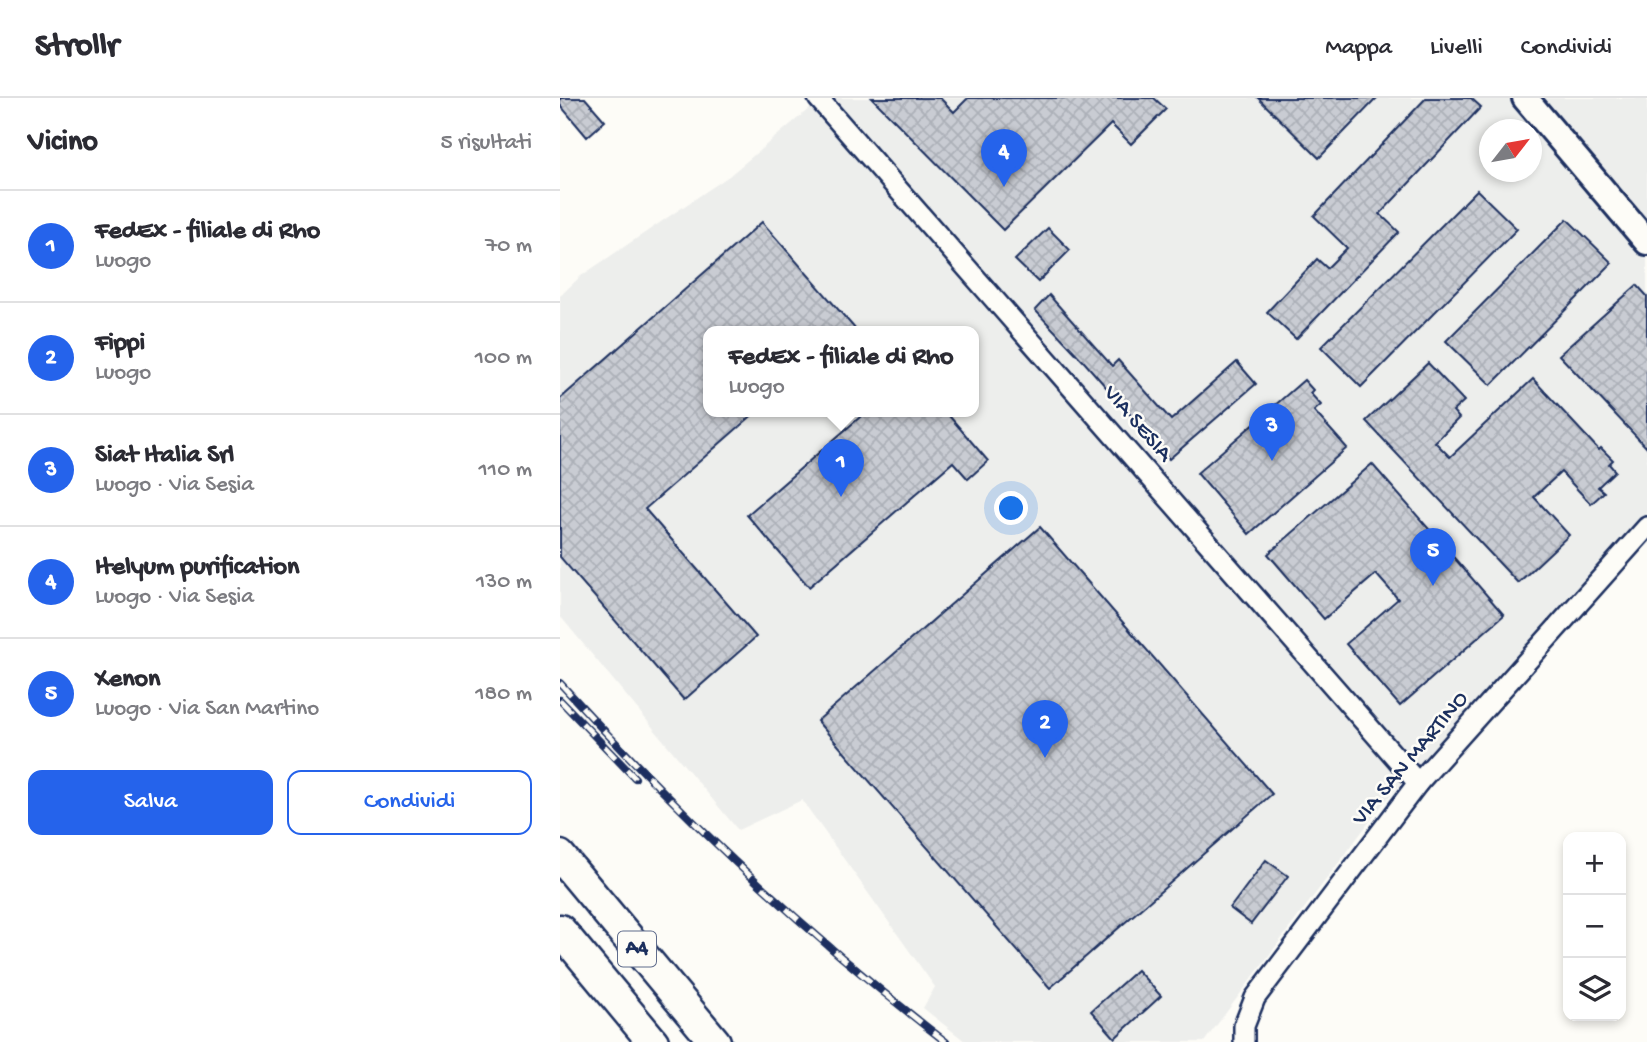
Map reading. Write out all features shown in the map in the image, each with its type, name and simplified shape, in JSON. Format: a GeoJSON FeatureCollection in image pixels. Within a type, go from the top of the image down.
{"type":"FeatureCollection","features":[{"type":"Feature","properties":{"kind":"highway","name":"A4"},"geometry":{"type":"LineString","coordinates":[[560,856],[715,1042]]}},
{"type":"Feature","properties":{"kind":"highway","name":"A4"},"geometry":{"type":"LineString","coordinates":[[560,930],[653,1042]]}},
{"type":"Feature","properties":{"kind":"main road"},"geometry":{"type":"LineString","coordinates":[[1524,98],[1647,242]]}},
{"type":"Feature","properties":{"kind":"street","name":"VIA SESIA"},"geometry":{"type":"LineString","coordinates":[[818,98],[1418,783]]}},
{"type":"Feature","properties":{"kind":"street","name":"VIA SAN MARTINO"},"geometry":{"type":"LineString","coordinates":[[1244,1042],[1244,1026],[1255,998],[1418,783],[1647,527]]}},
{"type":"Feature","properties":{"kind":"shaded area"},"geometry":{"type":"Polygon","coordinates":[[[822,98],[1647,98],[1647,522],[1385,801],[1204,1042],[966,1042],[923,1008],[935,987],[802,800],[738,830],[560,616],[560,296],[581,276],[729,176],[822,98]]]}},
{"type":"Feature","properties":{"kind":"building"},"geometry":{"type":"Polygon","coordinates":[[[560,98],[585,98],[605,121],[587,137],[560,105],[560,98]]]}},
{"type":"Feature","properties":{"kind":"building"},"geometry":{"type":"Polygon","coordinates":[[[872,98],[940,98],[954,112],[968,98],[1154,98],[1166,109],[1131,144],[1111,124],[1003,230],[872,98]]]}},
{"type":"Feature","properties":{"kind":"building"},"geometry":{"type":"Polygon","coordinates":[[[1258,98],[1377,98],[1319,158],[1258,98]]]}},
{"type":"Feature","properties":{"kind":"building"},"geometry":{"type":"Polygon","coordinates":[[[1426,98],[1471,98],[1481,107],[1380,214],[1399,232],[1296,339],[1267,312],[1317,259],[1327,268],[1347,248],[1314,216],[1426,98]]]}},
{"type":"Feature","properties":{"kind":"building"},"geometry":{"type":"Polygon","coordinates":[[[1477,190],[1517,229],[1361,387],[1321,347],[1477,190]]]}},
{"type":"Feature","properties":{"kind":"building"},"geometry":{"type":"Polygon","coordinates":[[[1567,219],[1612,263],[1491,385],[1446,341],[1567,219]]]}},
{"type":"Feature","properties":{"kind":"building"},"geometry":{"type":"Polygon","coordinates":[[[762,222],[853,326],[703,326],[703,417],[750,417],[645,509],[756,637],[684,700],[560,557],[560,399],[762,222]]]}},
{"type":"Feature","properties":{"kind":"building"},"geometry":{"type":"Polygon","coordinates":[[[1048,228],[1070,250],[1038,282],[1015,260],[1048,228]]]}},
{"type":"Feature","properties":{"kind":"building"},"geometry":{"type":"Polygon","coordinates":[[[1637,285],[1647,296],[1647,448],[1559,355],[1637,285]]]}},
{"type":"Feature","properties":{"kind":"building"},"geometry":{"type":"Polygon","coordinates":[[[1049,295],[1112,366],[1118,360],[1171,420],[1237,362],[1256,384],[1169,459],[1035,310],[1049,295]]]}},
{"type":"Feature","properties":{"kind":"building"},"geometry":{"type":"Polygon","coordinates":[[[1428,363],[1464,401],[1453,411],[1459,418],[1435,442],[1450,457],[1533,379],[1599,450],[1601,448],[1613,460],[1609,464],[1615,471],[1598,487],[1604,492],[1591,504],[1561,472],[1534,497],[1569,535],[1518,583],[1366,421],[1428,363]]]}},
{"type":"Feature","properties":{"kind":"building"},"geometry":{"type":"Polygon","coordinates":[[[1304,380],[1313,390],[1310,393],[1321,405],[1314,411],[1347,448],[1249,534],[1197,473],[1304,380]]]}},
{"type":"Feature","properties":{"kind":"building"},"geometry":{"type":"Polygon","coordinates":[[[860,417],[950,417],[988,461],[968,479],[953,462],[809,587],[747,515],[860,417]]]}},
{"type":"Feature","properties":{"kind":"building"},"geometry":{"type":"Polygon","coordinates":[[[1372,464],[1504,615],[1400,706],[1346,644],[1398,599],[1376,574],[1324,619],[1268,554],[1372,464]]]}},
{"type":"Feature","properties":{"kind":"building"},"geometry":{"type":"Polygon","coordinates":[[[1040,527],[1272,794],[1050,988],[817,721],[1040,527]]]}},
{"type":"Feature","properties":{"kind":"building"},"geometry":{"type":"Polygon","coordinates":[[[1266,860],[1288,876],[1251,924],[1230,908],[1266,860]]]}},
{"type":"Feature","properties":{"kind":"building"},"geometry":{"type":"Polygon","coordinates":[[[1137,970],[1161,996],[1115,1038],[1091,1011],[1137,970]]]}},
{"type":"Feature","properties":{"kind":"railway"},"geometry":{"type":"LineString","coordinates":[[560,683],[697,826],[745,871],[844,959],[946,1042]]}},
{"type":"Feature","properties":{"kind":"railway"},"geometry":{"type":"LineString","coordinates":[[560,700],[635,778]]}},
{"type":"Feature","properties":{"kind":"place","name":"Itelyum purification"},"geometry":{"type":"Point","coordinates":[1004,187]}},
{"type":"Feature","properties":{"kind":"place","name":"Siat Italia Srl"},"geometry":{"type":"Point","coordinates":[1272,461]}},
{"type":"Feature","properties":{"kind":"place","name":"FedEx - filiale di Rho"},"geometry":{"type":"Point","coordinates":[841,497]}},
{"type":"Feature","properties":{"kind":"place","name":"Xenon"},"geometry":{"type":"Point","coordinates":[1433,586]}},
{"type":"Feature","properties":{"kind":"place","name":"Fippi"},"geometry":{"type":"Point","coordinates":[1045,758]}}]}
